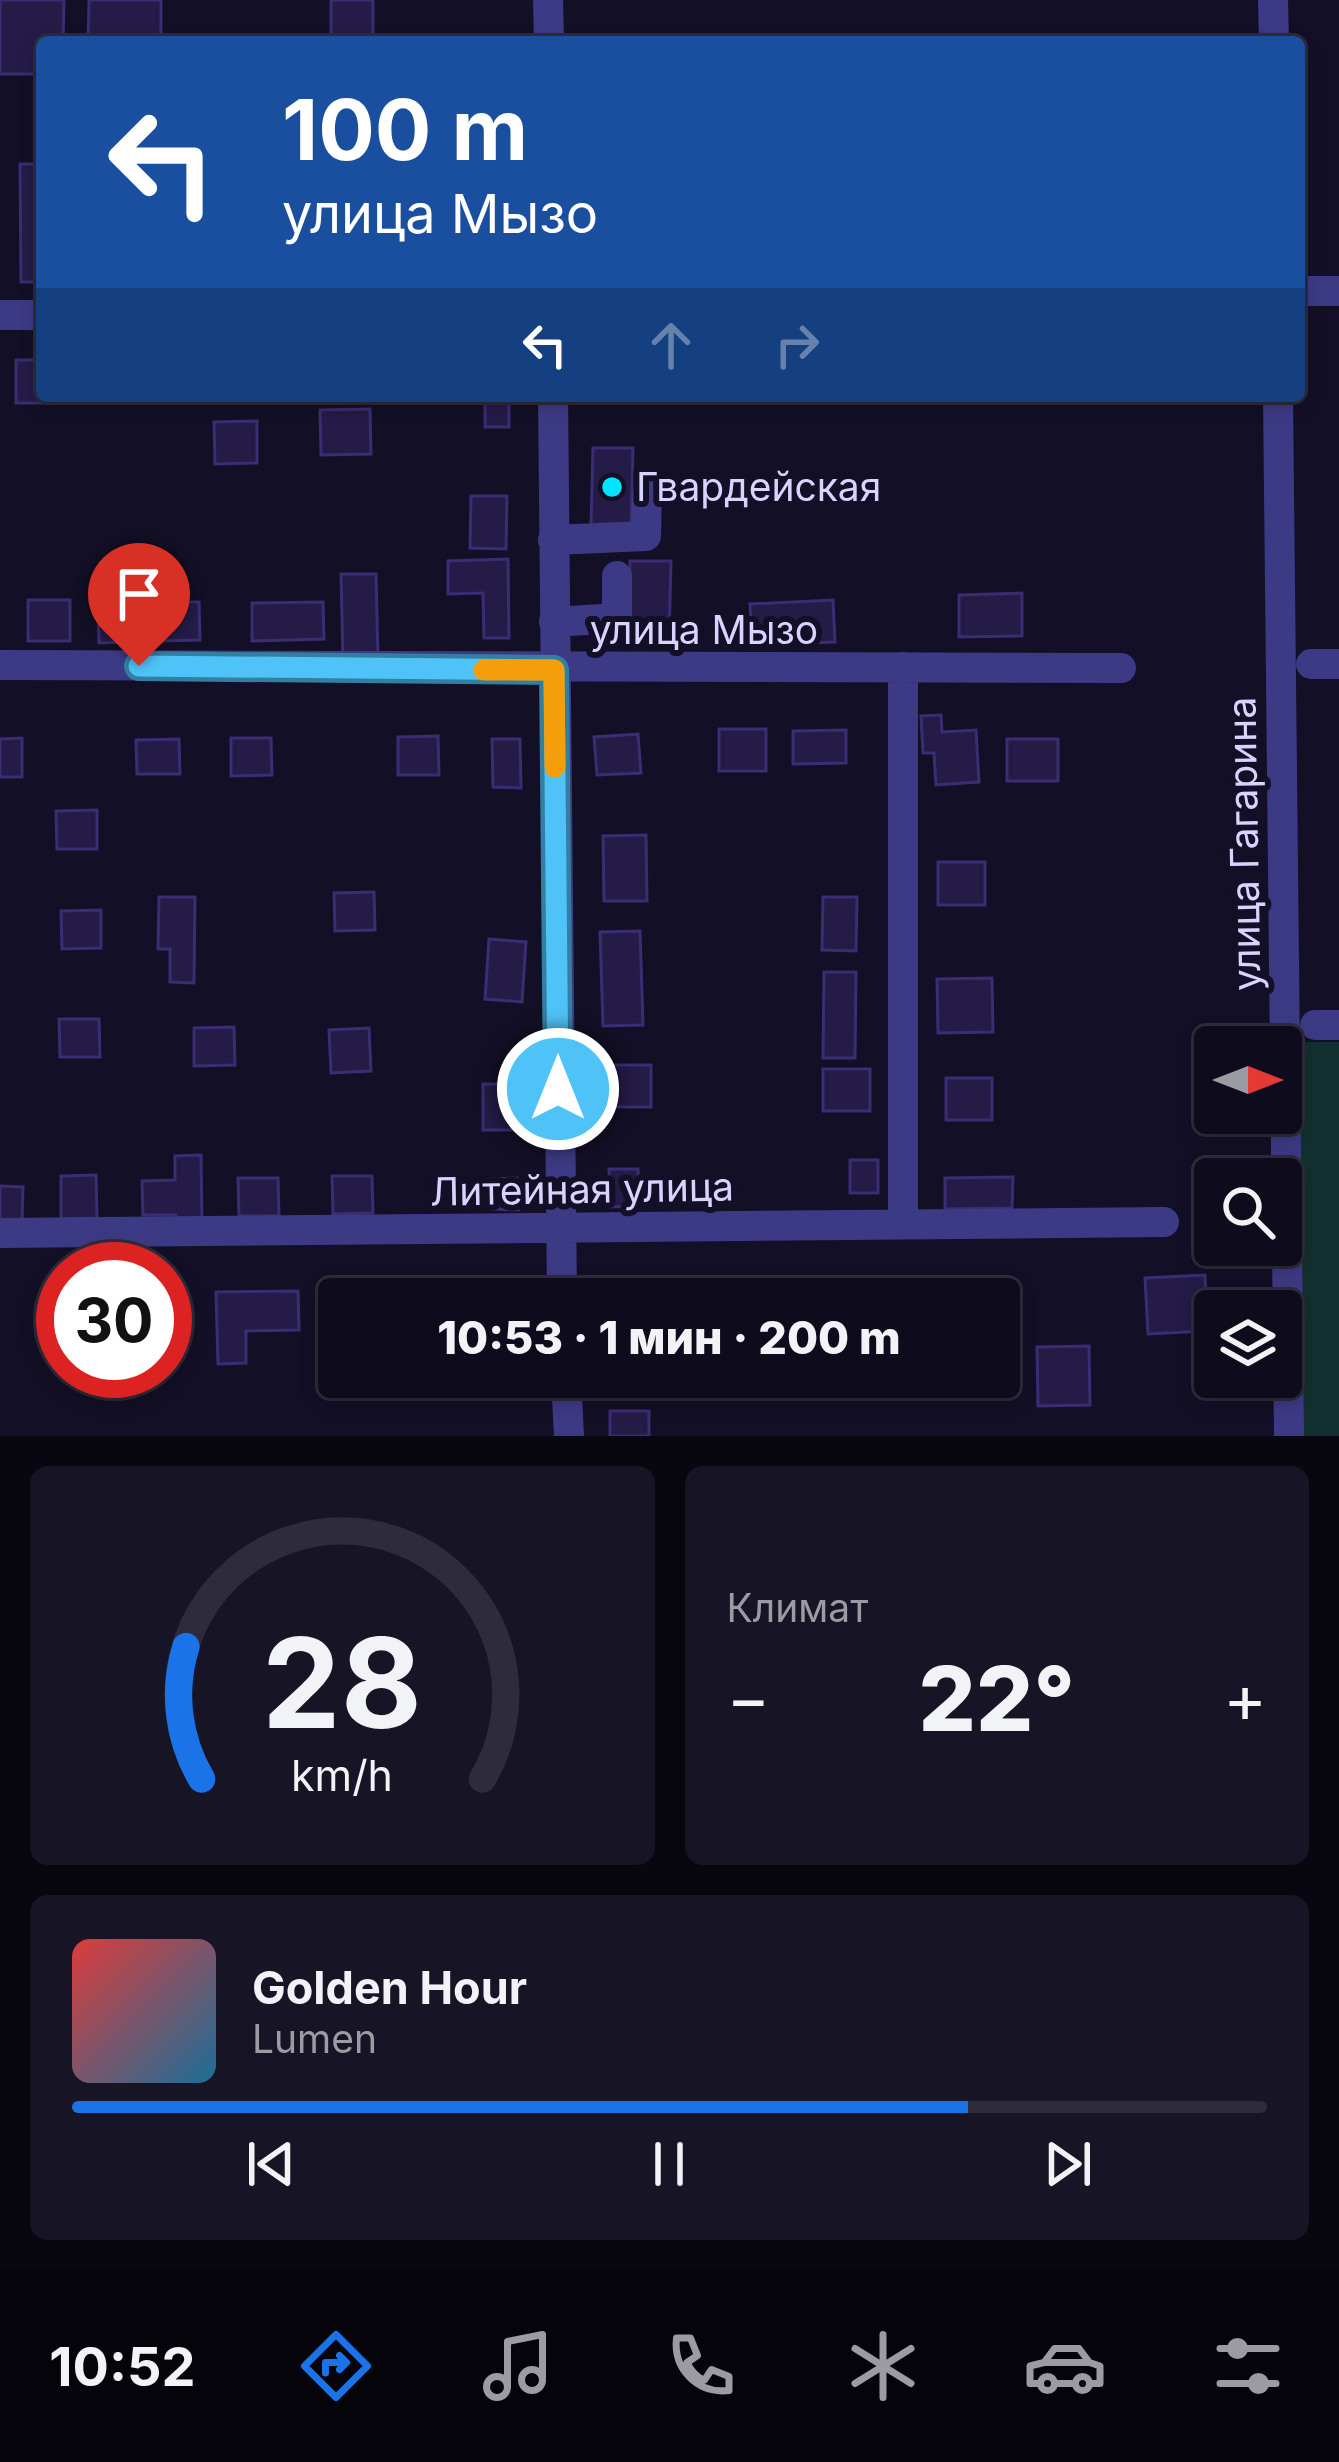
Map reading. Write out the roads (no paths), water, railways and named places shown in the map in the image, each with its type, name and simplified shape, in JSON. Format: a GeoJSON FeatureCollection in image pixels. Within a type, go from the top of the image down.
{"type":"FeatureCollection","features":[{"type":"Feature","properties":{"kind":"street"},"geometry":{"type":"LineString","coordinates":[[548,0],[549,36]]}},
{"type":"Feature","properties":{"kind":"street"},"geometry":{"type":"LineString","coordinates":[[1274,0],[1274,36]]}},
{"type":"Feature","properties":{"kind":"street"},"geometry":{"type":"LineString","coordinates":[[1307,291],[1339,291]]}},
{"type":"Feature","properties":{"kind":"street"},"geometry":{"type":"LineString","coordinates":[[0,315],[36,315]]}},
{"type":"Feature","properties":{"kind":"street"},"geometry":{"type":"LineString","coordinates":[[554,402],[561,1278]]}},
{"type":"Feature","properties":{"kind":"street","name":"улица Гагарина"},"geometry":{"type":"LineString","coordinates":[[1278,402],[1289,1436]]}},
{"type":"Feature","properties":{"kind":"street"},"geometry":{"type":"LineString","coordinates":[[553,540],[646,536],[647,494]]}},
{"type":"Feature","properties":{"kind":"street"},"geometry":{"type":"LineString","coordinates":[[554,622],[617,618],[617,576]]}},
{"type":"Feature","properties":{"kind":"street","name":"улица Мызо"},"geometry":{"type":"LineString","coordinates":[[0,665],[1120,668]]}},
{"type":"Feature","properties":{"kind":"street"},"geometry":{"type":"LineString","coordinates":[[903,668],[903,1223]]}},
{"type":"Feature","properties":{"kind":"street","name":"Литейная улица"},"geometry":{"type":"LineString","coordinates":[[0,1233],[1164,1222]]}},
{"type":"Feature","properties":{"kind":"street"},"geometry":{"type":"LineString","coordinates":[[567,1398],[569,1436]]}},
{"type":"Feature","properties":{"kind":"place","name":"Гвардейская"},"geometry":{"type":"Point","coordinates":[612,487]}}]}
